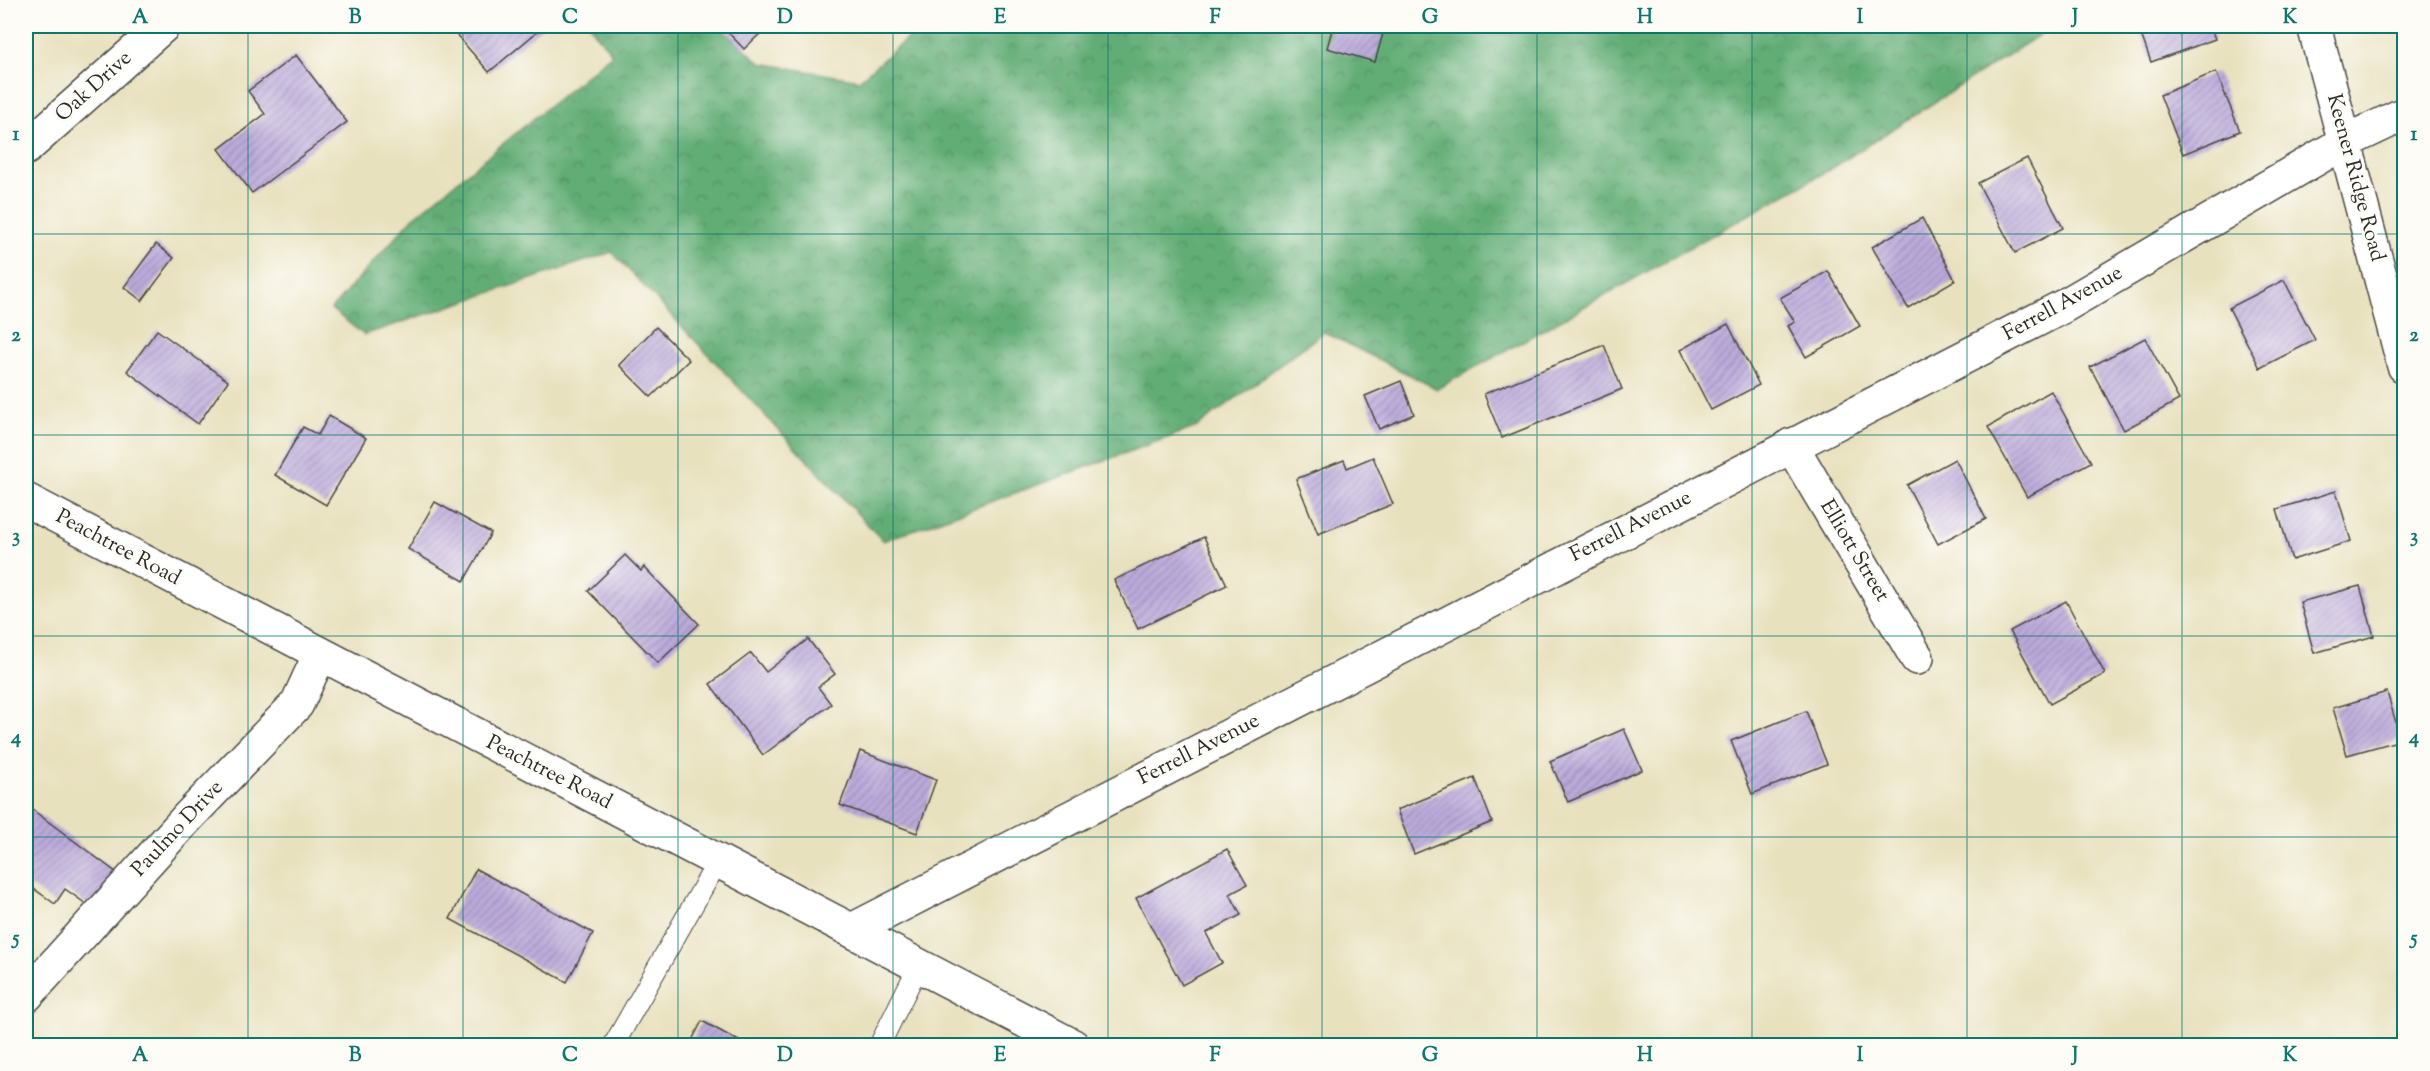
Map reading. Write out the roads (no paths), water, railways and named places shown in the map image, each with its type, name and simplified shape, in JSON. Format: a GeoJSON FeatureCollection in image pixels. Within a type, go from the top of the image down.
{"type":"FeatureCollection","features":[{"type":"Feature","properties":{"kind":"street","name":"Keener Ridge Road"},"geometry":{"type":"LineString","coordinates":[[2314,26],[2404,366]]}},
{"type":"Feature","properties":{"kind":"street","name":"Oak Drive"},"geometry":{"type":"LineString","coordinates":[[26,148],[149,30]]}},
{"type":"Feature","properties":{"kind":"street","name":"Ferrell Avenue"},"geometry":{"type":"LineString","coordinates":[[852,930],[2062,307],[2345,142],[2404,114]]}},
{"type":"Feature","properties":{"kind":"street","name":"Elliott Street"},"geometry":{"type":"LineString","coordinates":[[1791,445],[1917,658]]}},
{"type":"Feature","properties":{"kind":"street","name":"Peachtree Road"},"geometry":{"type":"LineString","coordinates":[[26,500],[1073,1046]]}},
{"type":"Feature","properties":{"kind":"street","name":"Paulmo Drive"},"geometry":{"type":"LineString","coordinates":[[26,996],[187,818],[297,704],[320,654]]}},
{"type":"Feature","properties":{"kind":"lane"},"geometry":{"type":"LineString","coordinates":[[613,1046],[718,861]]}},
{"type":"Feature","properties":{"kind":"lane"},"geometry":{"type":"LineString","coordinates":[[879,1046],[919,965]]}}]}
